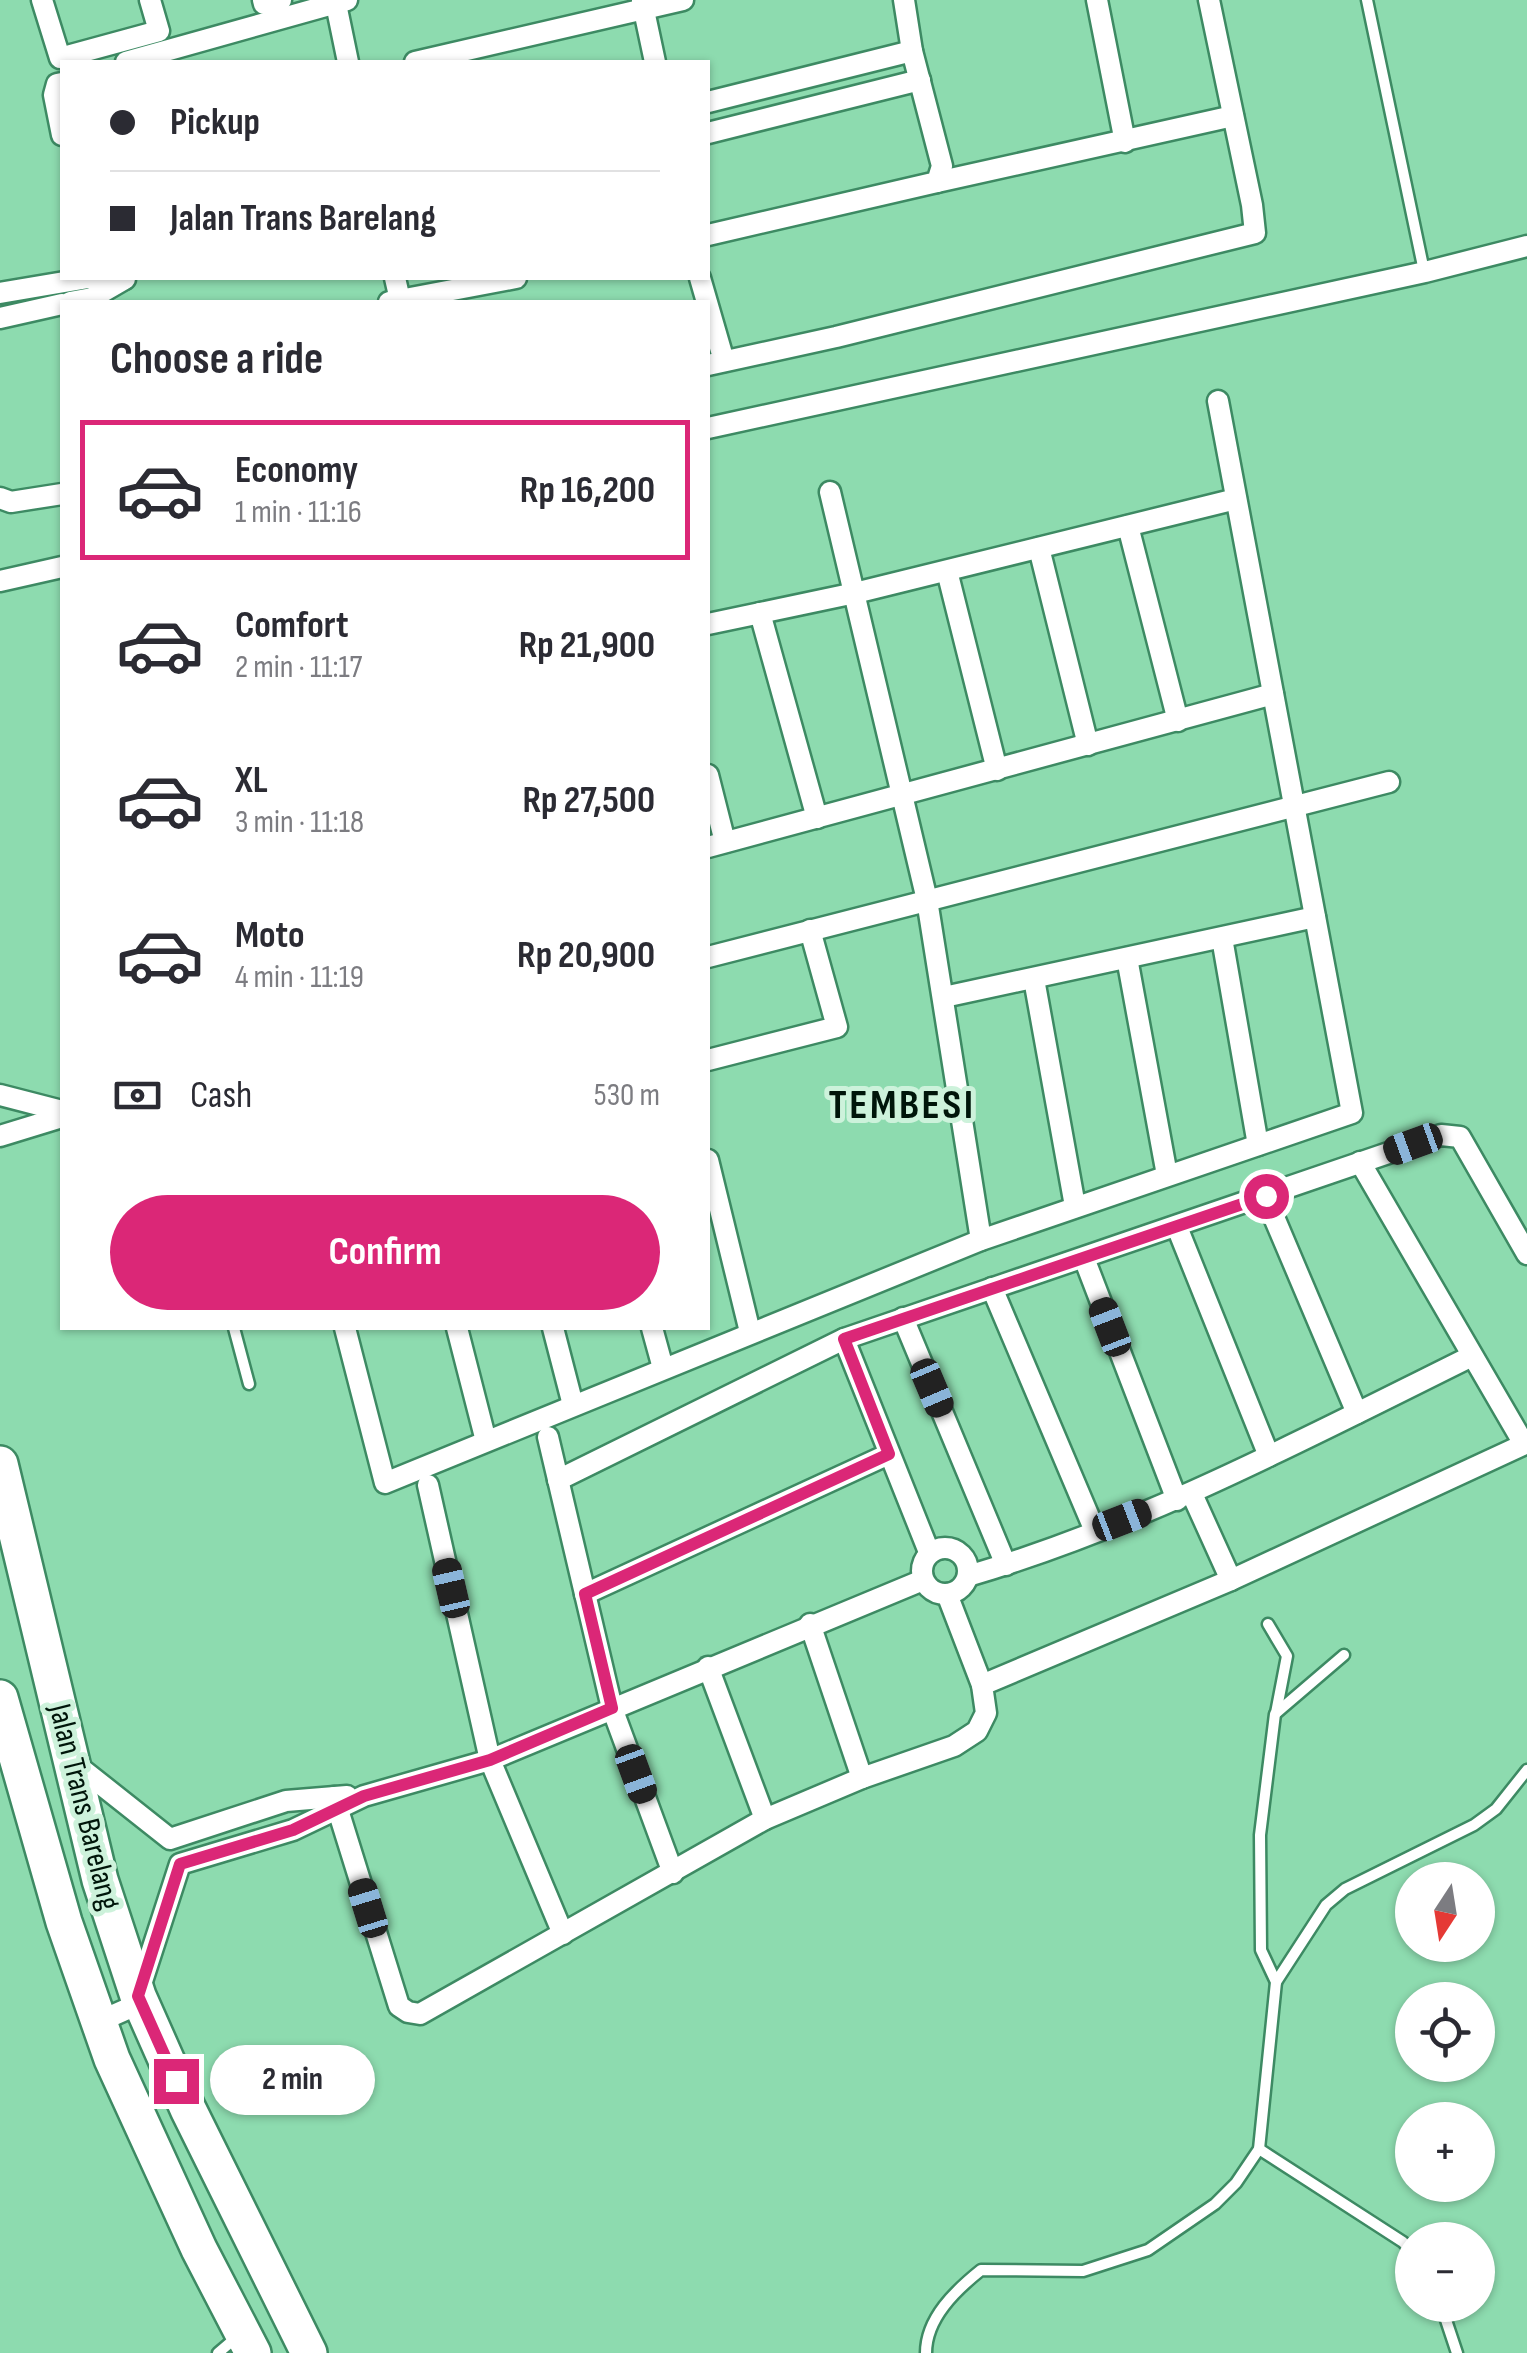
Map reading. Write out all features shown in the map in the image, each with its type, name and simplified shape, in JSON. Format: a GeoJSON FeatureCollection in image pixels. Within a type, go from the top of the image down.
{"type":"FeatureCollection","features":[{"type":"Feature","properties":{"kind":"highway","name":"Jalan Trans Barelang"},"geometry":{"type":"LineString","coordinates":[[0,1464],[100,1880],[138,1996],[188,2109],[309,2353]]}},
{"type":"Feature","properties":{"kind":"highway","name":"Jalan Trans Barelang"},"geometry":{"type":"LineString","coordinates":[[2,1711],[98,2022],[238,2346]]}},
{"type":"Feature","properties":{"kind":"street"},"geometry":{"type":"LineString","coordinates":[[42,0],[60,58],[159,31],[150,0]]}},
{"type":"Feature","properties":{"kind":"street"},"geometry":{"type":"LineString","coordinates":[[263,0],[264,4],[280,0]]}},
{"type":"Feature","properties":{"kind":"street"},"geometry":{"type":"LineString","coordinates":[[423,60],[642,5],[683,0]]}},
{"type":"Feature","properties":{"kind":"street"},"geometry":{"type":"LineString","coordinates":[[904,0],[912,52],[942,166],[937,182]]}},
{"type":"Feature","properties":{"kind":"street"},"geometry":{"type":"LineString","coordinates":[[1097,0],[1125,142]]}},
{"type":"Feature","properties":{"kind":"street"},"geometry":{"type":"LineString","coordinates":[[710,331],[716,363],[836,338],[1255,232],[1209,0]]}},
{"type":"Feature","properties":{"kind":"street"},"geometry":{"type":"LineString","coordinates":[[133,60],[342,2],[348,60]]}},
{"type":"Feature","properties":{"kind":"street"},"geometry":{"type":"LineString","coordinates":[[642,5],[656,60]]}},
{"type":"Feature","properties":{"kind":"street"},"geometry":{"type":"LineString","coordinates":[[710,102],[912,52]]}},
{"type":"Feature","properties":{"kind":"street"},"geometry":{"type":"LineString","coordinates":[[710,132],[920,80]]}},
{"type":"Feature","properties":{"kind":"street"},"geometry":{"type":"LineString","coordinates":[[60,83],[54,95],[60,126]]}},
{"type":"Feature","properties":{"kind":"street"},"geometry":{"type":"LineString","coordinates":[[710,235],[1234,116]]}},
{"type":"Feature","properties":{"kind":"street"},"geometry":{"type":"LineString","coordinates":[[710,428],[1424,272],[1527,246]]}},
{"type":"Feature","properties":{"kind":"street"},"geometry":{"type":"LineString","coordinates":[[0,293],[91,289],[120,280]]}},
{"type":"Feature","properties":{"kind":"street"},"geometry":{"type":"LineString","coordinates":[[400,300],[505,280]]}},
{"type":"Feature","properties":{"kind":"street"},"geometry":{"type":"LineString","coordinates":[[0,318],[60,304]]}},
{"type":"Feature","properties":{"kind":"street"},"geometry":{"type":"LineString","coordinates":[[346,1330],[385,1483],[981,1240],[1352,1113],[1218,401]]}},
{"type":"Feature","properties":{"kind":"street"},"geometry":{"type":"LineString","coordinates":[[830,492],[927,900],[981,1240]]}},
{"type":"Feature","properties":{"kind":"street"},"geometry":{"type":"LineString","coordinates":[[0,498],[11,502],[60,494]]}},
{"type":"Feature","properties":{"kind":"street"},"geometry":{"type":"LineString","coordinates":[[710,624],[855,594],[1236,500]]}},
{"type":"Feature","properties":{"kind":"street"},"geometry":{"type":"LineString","coordinates":[[1128,526],[1178,720]]}},
{"type":"Feature","properties":{"kind":"street"},"geometry":{"type":"LineString","coordinates":[[1039,548],[1088,745]]}},
{"type":"Feature","properties":{"kind":"street"},"geometry":{"type":"LineString","coordinates":[[0,581],[60,568]]}},
{"type":"Feature","properties":{"kind":"street"},"geometry":{"type":"LineString","coordinates":[[946,571],[997,770]]}},
{"type":"Feature","properties":{"kind":"street"},"geometry":{"type":"LineString","coordinates":[[760,613],[816,818]]}},
{"type":"Feature","properties":{"kind":"street"},"geometry":{"type":"LineString","coordinates":[[710,792],[716,844],[1273,694]]}},
{"type":"Feature","properties":{"kind":"street"},"geometry":{"type":"LineString","coordinates":[[710,956],[1389,782]]}},
{"type":"Feature","properties":{"kind":"street"},"geometry":{"type":"LineString","coordinates":[[944,998],[1315,917]]}},
{"type":"Feature","properties":{"kind":"street"},"geometry":{"type":"LineString","coordinates":[[710,1059],[837,1027],[810,930]]}},
{"type":"Feature","properties":{"kind":"street"},"geometry":{"type":"LineString","coordinates":[[1222,938],[1258,1144]]}},
{"type":"Feature","properties":{"kind":"street"},"geometry":{"type":"LineString","coordinates":[[1127,958],[1167,1175]]}},
{"type":"Feature","properties":{"kind":"street"},"geometry":{"type":"LineString","coordinates":[[1034,979],[1075,1206]]}},
{"type":"Feature","properties":{"kind":"street"},"geometry":{"type":"LineString","coordinates":[[0,1095],[60,1113]]}},
{"type":"Feature","properties":{"kind":"street"},"geometry":{"type":"LineString","coordinates":[[0,1136],[60,1115]]}},
{"type":"Feature","properties":{"kind":"street"},"geometry":{"type":"LineString","coordinates":[[558,1480],[844,1339],[1442,1135],[1460,1137],[1527,1254]]}},
{"type":"Feature","properties":{"kind":"street"},"geometry":{"type":"LineString","coordinates":[[982,1685],[1231,1580],[1526,1444],[1360,1162]]}},
{"type":"Feature","properties":{"kind":"street"},"geometry":{"type":"LineString","coordinates":[[710,1168],[750,1332]]}},
{"type":"Feature","properties":{"kind":"street"},"geometry":{"type":"LineString","coordinates":[[1266,1196],[1357,1413]]}},
{"type":"Feature","properties":{"kind":"street"},"geometry":{"type":"LineString","coordinates":[[1177,1226],[1269,1456]]}},
{"type":"Feature","properties":{"kind":"street"},"geometry":{"type":"LineString","coordinates":[[1084,1258],[1184,1497],[1231,1580]]}},
{"type":"Feature","properties":{"kind":"street"},"geometry":{"type":"LineString","coordinates":[[992,1288],[1095,1531]]}},
{"type":"Feature","properties":{"kind":"street"},"geometry":{"type":"LineString","coordinates":[[903,1318],[1006,1565]]}},
{"type":"Feature","properties":{"kind":"street"},"geometry":{"type":"LineString","coordinates":[[457,1330],[486,1441]]}},
{"type":"Feature","properties":{"kind":"street"},"geometry":{"type":"LineString","coordinates":[[554,1330],[573,1405]]}},
{"type":"Feature","properties":{"kind":"street"},"geometry":{"type":"LineString","coordinates":[[653,1330],[663,1368]]}},
{"type":"Feature","properties":{"kind":"street"},"geometry":{"type":"LineString","coordinates":[[844,1339],[929,1552]]}},
{"type":"Feature","properties":{"kind":"street"},"geometry":{"type":"LineString","coordinates":[[968,1576],[1184,1497],[1472,1356]]}},
{"type":"Feature","properties":{"kind":"street"},"geometry":{"type":"LineString","coordinates":[[548,1437],[612,1708],[673,1874]]}},
{"type":"Feature","properties":{"kind":"street"},"geometry":{"type":"LineString","coordinates":[[585,1594],[889,1454]]}},
{"type":"Feature","properties":{"kind":"street"},"geometry":{"type":"LineString","coordinates":[[428,1485],[490,1760],[563,1934]]}},
{"type":"Feature","properties":{"kind":"street"},"geometry":{"type":"LineString","coordinates":[[943,1547],[957,1550],[967,1561],[968,1576],[960,1588],[946,1594],[932,1591],[923,1580],[921,1565],[929,1552],[943,1547]]}},
{"type":"Feature","properties":{"kind":"street"},"geometry":{"type":"LineString","coordinates":[[180,1864],[293,1830],[336,1804],[490,1760],[923,1580]]}},
{"type":"Feature","properties":{"kind":"street"},"geometry":{"type":"LineString","coordinates":[[336,1804],[399,2006],[420,2014],[765,1819],[862,1778],[954,1746],[977,1731],[986,1713],[982,1685],[946,1594]]}},
{"type":"Feature","properties":{"kind":"street"},"geometry":{"type":"LineString","coordinates":[[810,1624],[862,1778]]}},
{"type":"Feature","properties":{"kind":"street"},"geometry":{"type":"LineString","coordinates":[[708,1668],[765,1819]]}},
{"type":"Feature","properties":{"kind":"street"},"geometry":{"type":"LineString","coordinates":[[73,1762],[170,1839],[180,1864],[134,2006],[98,2022]]}},
{"type":"Feature","properties":{"kind":"street"},"geometry":{"type":"LineString","coordinates":[[170,1839],[286,1801],[336,1804]]}},
{"type":"Feature","properties":{"kind":"lane"},"geometry":{"type":"LineString","coordinates":[[1367,0],[1424,272]]}},
{"type":"Feature","properties":{"kind":"lane"},"geometry":{"type":"LineString","coordinates":[[235,1330],[250,1384]]}},
{"type":"Feature","properties":{"kind":"lane"},"geometry":{"type":"LineString","coordinates":[[1268,1624],[1286,1656],[1260,1835],[1261,1950],[1276,1982]]}},
{"type":"Feature","properties":{"kind":"lane"},"geometry":{"type":"LineString","coordinates":[[1275,1714],[1344,1655]]}},
{"type":"Feature","properties":{"kind":"lane"},"geometry":{"type":"LineString","coordinates":[[926,2353],[926,2342],[950,2296],[981,2270],[1083,2271],[1148,2250],[1215,2204],[1236,2183],[1259,2148],[1276,1982],[1326,1904],[1344,1889],[1474,1825],[1496,1809],[1527,1770]]}},
{"type":"Feature","properties":{"kind":"lane"},"geometry":{"type":"LineString","coordinates":[[1259,2148],[1395,2236]]}},
{"type":"Feature","properties":{"kind":"lane"},"geometry":{"type":"LineString","coordinates":[[1447,2322],[1457,2353]]}},
{"type":"Feature","properties":{"kind":"district","name":"TEMBESI"},"geometry":{"type":"Point","coordinates":[902,1105]}},
{"type":"Feature","properties":{"kind":"route"},"geometry":{"type":"LineString","coordinates":[[176,2081],[138,1996],[180,1864],[293,1830],[364,1796],[490,1760],[612,1708],[585,1594],[889,1454],[844,1339],[1266,1196]]}}]}
